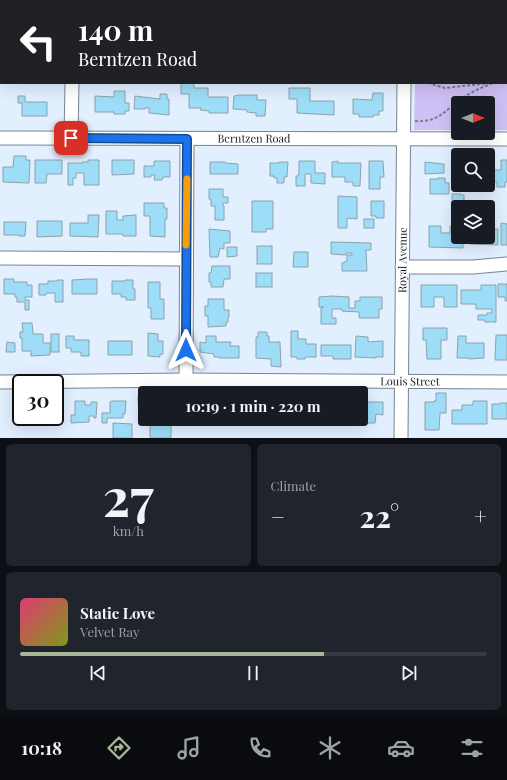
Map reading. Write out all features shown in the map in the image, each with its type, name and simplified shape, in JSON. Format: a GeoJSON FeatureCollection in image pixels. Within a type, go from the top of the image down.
{"type":"FeatureCollection","features":[{"type":"Feature","properties":{"kind":"street"},"geometry":{"type":"LineString","coordinates":[[71,138],[72,84]]}},
{"type":"Feature","properties":{"kind":"street","name":"Royal Avenue"},"geometry":{"type":"LineString","coordinates":[[401,438],[404,84]]}},
{"type":"Feature","properties":{"kind":"street","name":"Berntzen Road"},"geometry":{"type":"LineString","coordinates":[[0,138],[507,139]]}},
{"type":"Feature","properties":{"kind":"street"},"geometry":{"type":"LineString","coordinates":[[186,380],[187,139]]}},
{"type":"Feature","properties":{"kind":"street"},"geometry":{"type":"LineString","coordinates":[[0,258],[186,259]]}},
{"type":"Feature","properties":{"kind":"street"},"geometry":{"type":"LineString","coordinates":[[402,267],[472,267],[507,264]]}},
{"type":"Feature","properties":{"kind":"street","name":"Louis Street"},"geometry":{"type":"LineString","coordinates":[[0,382],[186,380],[507,382]]}},
{"type":"Feature","properties":{"kind":"path"},"geometry":{"type":"LineString","coordinates":[[431,84],[450,88],[484,84]]}},
{"type":"Feature","properties":{"kind":"path"},"geometry":{"type":"LineString","coordinates":[[404,121],[419,122],[437,118],[463,98],[490,84]]}},
{"type":"Feature","properties":{"kind":"shaded area"},"geometry":{"type":"Polygon","coordinates":[[[415,84],[507,84],[507,130],[495,130],[495,96],[451,96],[451,130],[414,130],[415,84]]]}},
{"type":"Feature","properties":{"kind":"building"},"geometry":{"type":"Polygon","coordinates":[[[181,84],[194,84],[194,88],[208,88],[208,97],[228,97],[228,113],[209,113],[209,111],[200,110],[201,108],[189,108],[189,94],[181,94],[181,84]]]}},
{"type":"Feature","properties":{"kind":"building"},"geometry":{"type":"Polygon","coordinates":[[[289,88],[310,88],[309,101],[334,101],[334,115],[297,113],[297,99],[289,99],[289,88]]]}},
{"type":"Feature","properties":{"kind":"building"},"geometry":{"type":"Polygon","coordinates":[[[114,91],[125,91],[125,103],[129,103],[129,111],[125,111],[125,114],[114,114],[114,112],[95,112],[95,96],[114,97],[114,91]]]}},
{"type":"Feature","properties":{"kind":"building"},"geometry":{"type":"Polygon","coordinates":[[[373,93],[383,93],[383,111],[379,111],[379,115],[373,115],[373,117],[359,117],[359,114],[353,114],[353,99],[372,100],[373,93]]]}},
{"type":"Feature","properties":{"kind":"building"},"geometry":{"type":"Polygon","coordinates":[[[160,94],[167,94],[167,99],[169,99],[169,115],[149,113],[149,108],[134,109],[135,96],[160,99],[160,94]]]}},
{"type":"Feature","properties":{"kind":"building"},"geometry":{"type":"Polygon","coordinates":[[[257,95],[257,100],[266,100],[265,116],[256,116],[256,113],[247,112],[247,110],[233,109],[234,96],[257,95]]]}},
{"type":"Feature","properties":{"kind":"building"},"geometry":{"type":"Polygon","coordinates":[[[18,96],[25,96],[25,102],[47,102],[47,116],[22,116],[22,103],[18,103],[18,96]]]}},
{"type":"Feature","properties":{"kind":"building"},"geometry":{"type":"Polygon","coordinates":[[[14,156],[26,156],[26,160],[30,160],[29,183],[3,182],[3,167],[13,167],[14,156]]]}},
{"type":"Feature","properties":{"kind":"building"},"geometry":{"type":"Polygon","coordinates":[[[35,160],[62,160],[62,174],[47,174],[46,183],[35,183],[35,160]]]}},
{"type":"Feature","properties":{"kind":"building"},"geometry":{"type":"Polygon","coordinates":[[[88,160],[99,160],[99,185],[84,185],[84,173],[76,173],[76,178],[73,178],[73,185],[68,185],[68,163],[82,163],[88,162],[88,160]]]}},
{"type":"Feature","properties":{"kind":"building"},"geometry":{"type":"Polygon","coordinates":[[[112,160],[134,160],[134,174],[112,175],[112,160]]]}},
{"type":"Feature","properties":{"kind":"building"},"geometry":{"type":"Polygon","coordinates":[[[501,160],[507,160],[507,182],[505,182],[505,187],[497,187],[497,182],[495,182],[495,170],[501,170],[501,160]]]}},
{"type":"Feature","properties":{"kind":"building"},"geometry":{"type":"Polygon","coordinates":[[[154,161],[170,161],[170,177],[163,177],[162,180],[154,180],[155,175],[151,175],[151,177],[144,177],[144,166],[154,166],[154,161]]]}},
{"type":"Feature","properties":{"kind":"building"},"geometry":{"type":"Polygon","coordinates":[[[299,161],[315,161],[315,173],[325,173],[325,184],[311,183],[311,174],[305,174],[305,186],[296,186],[296,176],[298,176],[299,172],[299,161]]]}},
{"type":"Feature","properties":{"kind":"building"},"geometry":{"type":"Polygon","coordinates":[[[338,161],[338,163],[361,163],[360,186],[353,186],[353,182],[345,182],[345,177],[332,177],[332,162],[338,161]]]}},
{"type":"Feature","properties":{"kind":"building"},"geometry":{"type":"Polygon","coordinates":[[[369,161],[383,161],[384,177],[380,177],[380,189],[369,189],[369,161]]]}},
{"type":"Feature","properties":{"kind":"building"},"geometry":{"type":"Polygon","coordinates":[[[210,162],[238,164],[238,174],[210,174],[210,162]]]}},
{"type":"Feature","properties":{"kind":"building"},"geometry":{"type":"Polygon","coordinates":[[[288,162],[287,177],[284,177],[284,183],[277,183],[277,178],[270,176],[270,163],[288,162]]]}},
{"type":"Feature","properties":{"kind":"building"},"geometry":{"type":"Polygon","coordinates":[[[425,162],[444,164],[444,173],[425,174],[425,162]]]}},
{"type":"Feature","properties":{"kind":"building"},"geometry":{"type":"Polygon","coordinates":[[[445,178],[445,183],[449,183],[449,194],[430,194],[430,179],[445,178]]]}},
{"type":"Feature","properties":{"kind":"building"},"geometry":{"type":"Polygon","coordinates":[[[209,189],[223,189],[223,197],[228,197],[228,203],[223,203],[224,220],[215,220],[215,206],[211,206],[209,189]]]}},
{"type":"Feature","properties":{"kind":"building"},"geometry":{"type":"Polygon","coordinates":[[[452,194],[464,195],[464,200],[452,200],[452,194]]]}},
{"type":"Feature","properties":{"kind":"building"},"geometry":{"type":"Polygon","coordinates":[[[338,196],[357,197],[357,219],[347,218],[347,228],[338,228],[338,196]]]}},
{"type":"Feature","properties":{"kind":"building"},"geometry":{"type":"Polygon","coordinates":[[[252,201],[273,201],[273,229],[266,229],[266,232],[252,232],[252,201]]]}},
{"type":"Feature","properties":{"kind":"building"},"geometry":{"type":"Polygon","coordinates":[[[371,201],[384,201],[384,218],[376,218],[376,216],[371,216],[371,201]]]}},
{"type":"Feature","properties":{"kind":"building"},"geometry":{"type":"Polygon","coordinates":[[[144,203],[164,203],[164,208],[167,208],[167,219],[165,219],[165,237],[150,236],[150,216],[144,216],[144,203]]]}},
{"type":"Feature","properties":{"kind":"building"},"geometry":{"type":"Polygon","coordinates":[[[106,211],[117,211],[117,220],[123,220],[123,216],[136,215],[136,236],[106,234],[106,211]]]}},
{"type":"Feature","properties":{"kind":"building"},"geometry":{"type":"Polygon","coordinates":[[[88,215],[99,215],[98,237],[70,236],[70,223],[88,223],[88,215]]]}},
{"type":"Feature","properties":{"kind":"building"},"geometry":{"type":"Polygon","coordinates":[[[364,219],[374,219],[374,228],[364,228],[364,219]]]}},
{"type":"Feature","properties":{"kind":"building"},"geometry":{"type":"Polygon","coordinates":[[[37,221],[62,221],[62,236],[37,237],[37,221]]]}},
{"type":"Feature","properties":{"kind":"building"},"geometry":{"type":"Polygon","coordinates":[[[4,222],[26,222],[25,236],[4,235],[4,222]]]}},
{"type":"Feature","properties":{"kind":"building"},"geometry":{"type":"Polygon","coordinates":[[[501,223],[507,224],[507,245],[501,245],[501,223]]]}},
{"type":"Feature","properties":{"kind":"building"},"geometry":{"type":"Polygon","coordinates":[[[429,226],[441,226],[441,233],[450,233],[451,226],[451,244],[463,244],[463,248],[429,247],[429,226]]]}},
{"type":"Feature","properties":{"kind":"building"},"geometry":{"type":"Polygon","coordinates":[[[209,229],[230,231],[230,243],[224,243],[224,249],[220,248],[218,257],[210,257],[209,229]]]}},
{"type":"Feature","properties":{"kind":"building"},"geometry":{"type":"Polygon","coordinates":[[[495,229],[498,229],[498,245],[470,244],[495,244],[495,229]]]}},
{"type":"Feature","properties":{"kind":"building"},"geometry":{"type":"Polygon","coordinates":[[[331,242],[371,243],[371,250],[366,250],[367,271],[342,271],[342,263],[347,261],[347,255],[352,255],[352,253],[346,253],[346,255],[331,254],[331,242]]]}},
{"type":"Feature","properties":{"kind":"building"},"geometry":{"type":"Polygon","coordinates":[[[257,246],[272,246],[272,264],[257,264],[257,246]]]}},
{"type":"Feature","properties":{"kind":"building"},"geometry":{"type":"Polygon","coordinates":[[[227,247],[237,247],[237,256],[227,257],[227,247]]]}},
{"type":"Feature","properties":{"kind":"building"},"geometry":{"type":"Polygon","coordinates":[[[294,252],[308,252],[308,267],[293,267],[294,252]]]}},
{"type":"Feature","properties":{"kind":"building"},"geometry":{"type":"Polygon","coordinates":[[[212,266],[230,266],[230,279],[224,279],[223,287],[211,287],[211,282],[209,282],[209,273],[211,273],[212,266]]]}},
{"type":"Feature","properties":{"kind":"building"},"geometry":{"type":"Polygon","coordinates":[[[256,273],[272,273],[272,287],[256,287],[256,273]]]}},
{"type":"Feature","properties":{"kind":"building"},"geometry":{"type":"Polygon","coordinates":[[[4,279],[14,279],[14,282],[27,282],[27,285],[32,285],[32,297],[25,297],[25,300],[29,300],[29,310],[25,310],[25,302],[17,302],[17,297],[15,297],[15,294],[4,294],[4,279]]]}},
{"type":"Feature","properties":{"kind":"building"},"geometry":{"type":"Polygon","coordinates":[[[97,279],[97,294],[72,294],[72,280],[97,279]]]}},
{"type":"Feature","properties":{"kind":"building"},"geometry":{"type":"Polygon","coordinates":[[[63,280],[63,302],[55,302],[55,293],[39,295],[39,284],[48,284],[48,281],[63,280]]]}},
{"type":"Feature","properties":{"kind":"building"},"geometry":{"type":"Polygon","coordinates":[[[133,280],[135,300],[126,300],[126,297],[121,297],[121,294],[112,294],[112,281],[133,280]]]}},
{"type":"Feature","properties":{"kind":"building"},"geometry":{"type":"Polygon","coordinates":[[[148,282],[160,282],[160,299],[164,299],[164,319],[151,319],[151,308],[148,308],[148,282]]]}},
{"type":"Feature","properties":{"kind":"building"},"geometry":{"type":"Polygon","coordinates":[[[498,284],[507,284],[507,301],[505,301],[505,297],[498,297],[498,284]]]}},
{"type":"Feature","properties":{"kind":"building"},"geometry":{"type":"Polygon","coordinates":[[[421,285],[457,285],[457,307],[444,307],[444,297],[434,297],[434,307],[421,307],[421,285]]]}},
{"type":"Feature","properties":{"kind":"building"},"geometry":{"type":"Polygon","coordinates":[[[481,285],[496,285],[496,322],[485,322],[485,320],[478,320],[478,315],[487,315],[487,313],[492,313],[492,309],[476,309],[476,304],[461,304],[461,290],[481,290],[481,285]]]}},
{"type":"Feature","properties":{"kind":"building"},"geometry":{"type":"Polygon","coordinates":[[[319,297],[349,297],[349,308],[355,308],[355,301],[360,301],[360,297],[382,297],[382,309],[379,309],[379,318],[359,318],[359,312],[332,309],[332,318],[336,318],[336,324],[321,324],[321,308],[324,307],[319,307],[319,297]]]}},
{"type":"Feature","properties":{"kind":"building"},"geometry":{"type":"Polygon","coordinates":[[[208,299],[224,299],[224,310],[229,310],[229,317],[228,322],[226,322],[226,326],[208,327],[208,316],[205,316],[205,306],[208,306],[208,299]]]}},
{"type":"Feature","properties":{"kind":"building"},"geometry":{"type":"Polygon","coordinates":[[[22,323],[32,323],[33,334],[43,334],[43,343],[50,343],[50,355],[31,356],[31,351],[22,351],[22,338],[20,338],[20,332],[23,332],[22,323]]]}},
{"type":"Feature","properties":{"kind":"building"},"geometry":{"type":"Polygon","coordinates":[[[423,328],[447,328],[447,340],[441,340],[441,359],[427,359],[426,340],[423,340],[423,328]]]}},
{"type":"Feature","properties":{"kind":"building"},"geometry":{"type":"Polygon","coordinates":[[[291,331],[298,331],[298,339],[306,339],[306,344],[316,344],[316,357],[297,359],[297,357],[291,357],[291,331]]]}},
{"type":"Feature","properties":{"kind":"building"},"geometry":{"type":"Polygon","coordinates":[[[258,332],[267,332],[269,342],[280,342],[281,367],[271,366],[271,359],[256,358],[256,337],[258,337],[258,332]]]}},
{"type":"Feature","properties":{"kind":"building"},"geometry":{"type":"Polygon","coordinates":[[[148,333],[158,334],[158,341],[163,341],[163,354],[160,354],[160,357],[148,356],[148,333]]]}},
{"type":"Feature","properties":{"kind":"building"},"geometry":{"type":"Polygon","coordinates":[[[51,334],[59,334],[59,352],[51,352],[51,334]]]}},
{"type":"Feature","properties":{"kind":"building"},"geometry":{"type":"Polygon","coordinates":[[[496,335],[507,335],[507,360],[495,360],[496,335]]]}},
{"type":"Feature","properties":{"kind":"building"},"geometry":{"type":"Polygon","coordinates":[[[66,336],[74,336],[74,340],[89,340],[89,356],[81,356],[81,352],[71,352],[71,348],[66,348],[66,336]]]}},
{"type":"Feature","properties":{"kind":"building"},"geometry":{"type":"Polygon","coordinates":[[[206,336],[216,336],[216,342],[231,342],[230,346],[239,346],[239,358],[219,358],[214,357],[214,354],[200,352],[200,342],[206,343],[206,336]]]}},
{"type":"Feature","properties":{"kind":"building"},"geometry":{"type":"Polygon","coordinates":[[[356,336],[368,337],[368,342],[383,341],[383,357],[355,357],[356,336]]]}},
{"type":"Feature","properties":{"kind":"building"},"geometry":{"type":"Polygon","coordinates":[[[458,336],[466,336],[466,343],[484,343],[484,358],[457,358],[458,336]]]}},
{"type":"Feature","properties":{"kind":"building"},"geometry":{"type":"Polygon","coordinates":[[[108,341],[132,341],[132,355],[108,355],[108,341]]]}},
{"type":"Feature","properties":{"kind":"building"},"geometry":{"type":"Polygon","coordinates":[[[7,342],[15,343],[15,352],[6,352],[7,342]]]}},
{"type":"Feature","properties":{"kind":"building"},"geometry":{"type":"Polygon","coordinates":[[[321,345],[351,345],[351,359],[333,359],[333,356],[321,356],[321,345]]]}},
{"type":"Feature","properties":{"kind":"building"},"geometry":{"type":"Polygon","coordinates":[[[436,393],[446,393],[446,413],[440,413],[439,430],[425,430],[425,402],[436,401],[436,393]]]}},
{"type":"Feature","properties":{"kind":"building"},"geometry":{"type":"Polygon","coordinates":[[[75,401],[85,401],[85,405],[91,405],[91,402],[97,402],[96,418],[94,418],[94,416],[89,416],[89,422],[71,423],[71,415],[75,415],[75,401]]]}},
{"type":"Feature","properties":{"kind":"building"},"geometry":{"type":"Polygon","coordinates":[[[126,401],[125,414],[123,414],[123,418],[107,418],[107,423],[102,423],[102,413],[110,413],[110,402],[126,401]]]}},
{"type":"Feature","properties":{"kind":"building"},"geometry":{"type":"Polygon","coordinates":[[[473,401],[487,401],[487,424],[452,424],[452,410],[462,410],[462,405],[473,405],[473,401]]]}},
{"type":"Feature","properties":{"kind":"building"},"geometry":{"type":"Polygon","coordinates":[[[368,402],[383,402],[383,415],[376,414],[375,423],[368,423],[368,402]]]}},
{"type":"Feature","properties":{"kind":"building"},"geometry":{"type":"Polygon","coordinates":[[[507,403],[507,419],[492,419],[492,404],[507,403]]]}},
{"type":"Feature","properties":{"kind":"building"},"geometry":{"type":"Polygon","coordinates":[[[113,423],[132,424],[132,438],[113,438],[113,423]]]}},
{"type":"Feature","properties":{"kind":"building"},"geometry":{"type":"Polygon","coordinates":[[[150,426],[171,426],[171,438],[150,438],[150,426]]]}},
{"type":"Feature","properties":{"kind":"slow traffic"},"geometry":{"type":"LineString","coordinates":[[186,245],[187,179]]}},
{"type":"Feature","properties":{"kind":"route"},"geometry":{"type":"LineString","coordinates":[[71,138],[187,139],[186,350]]}}]}
